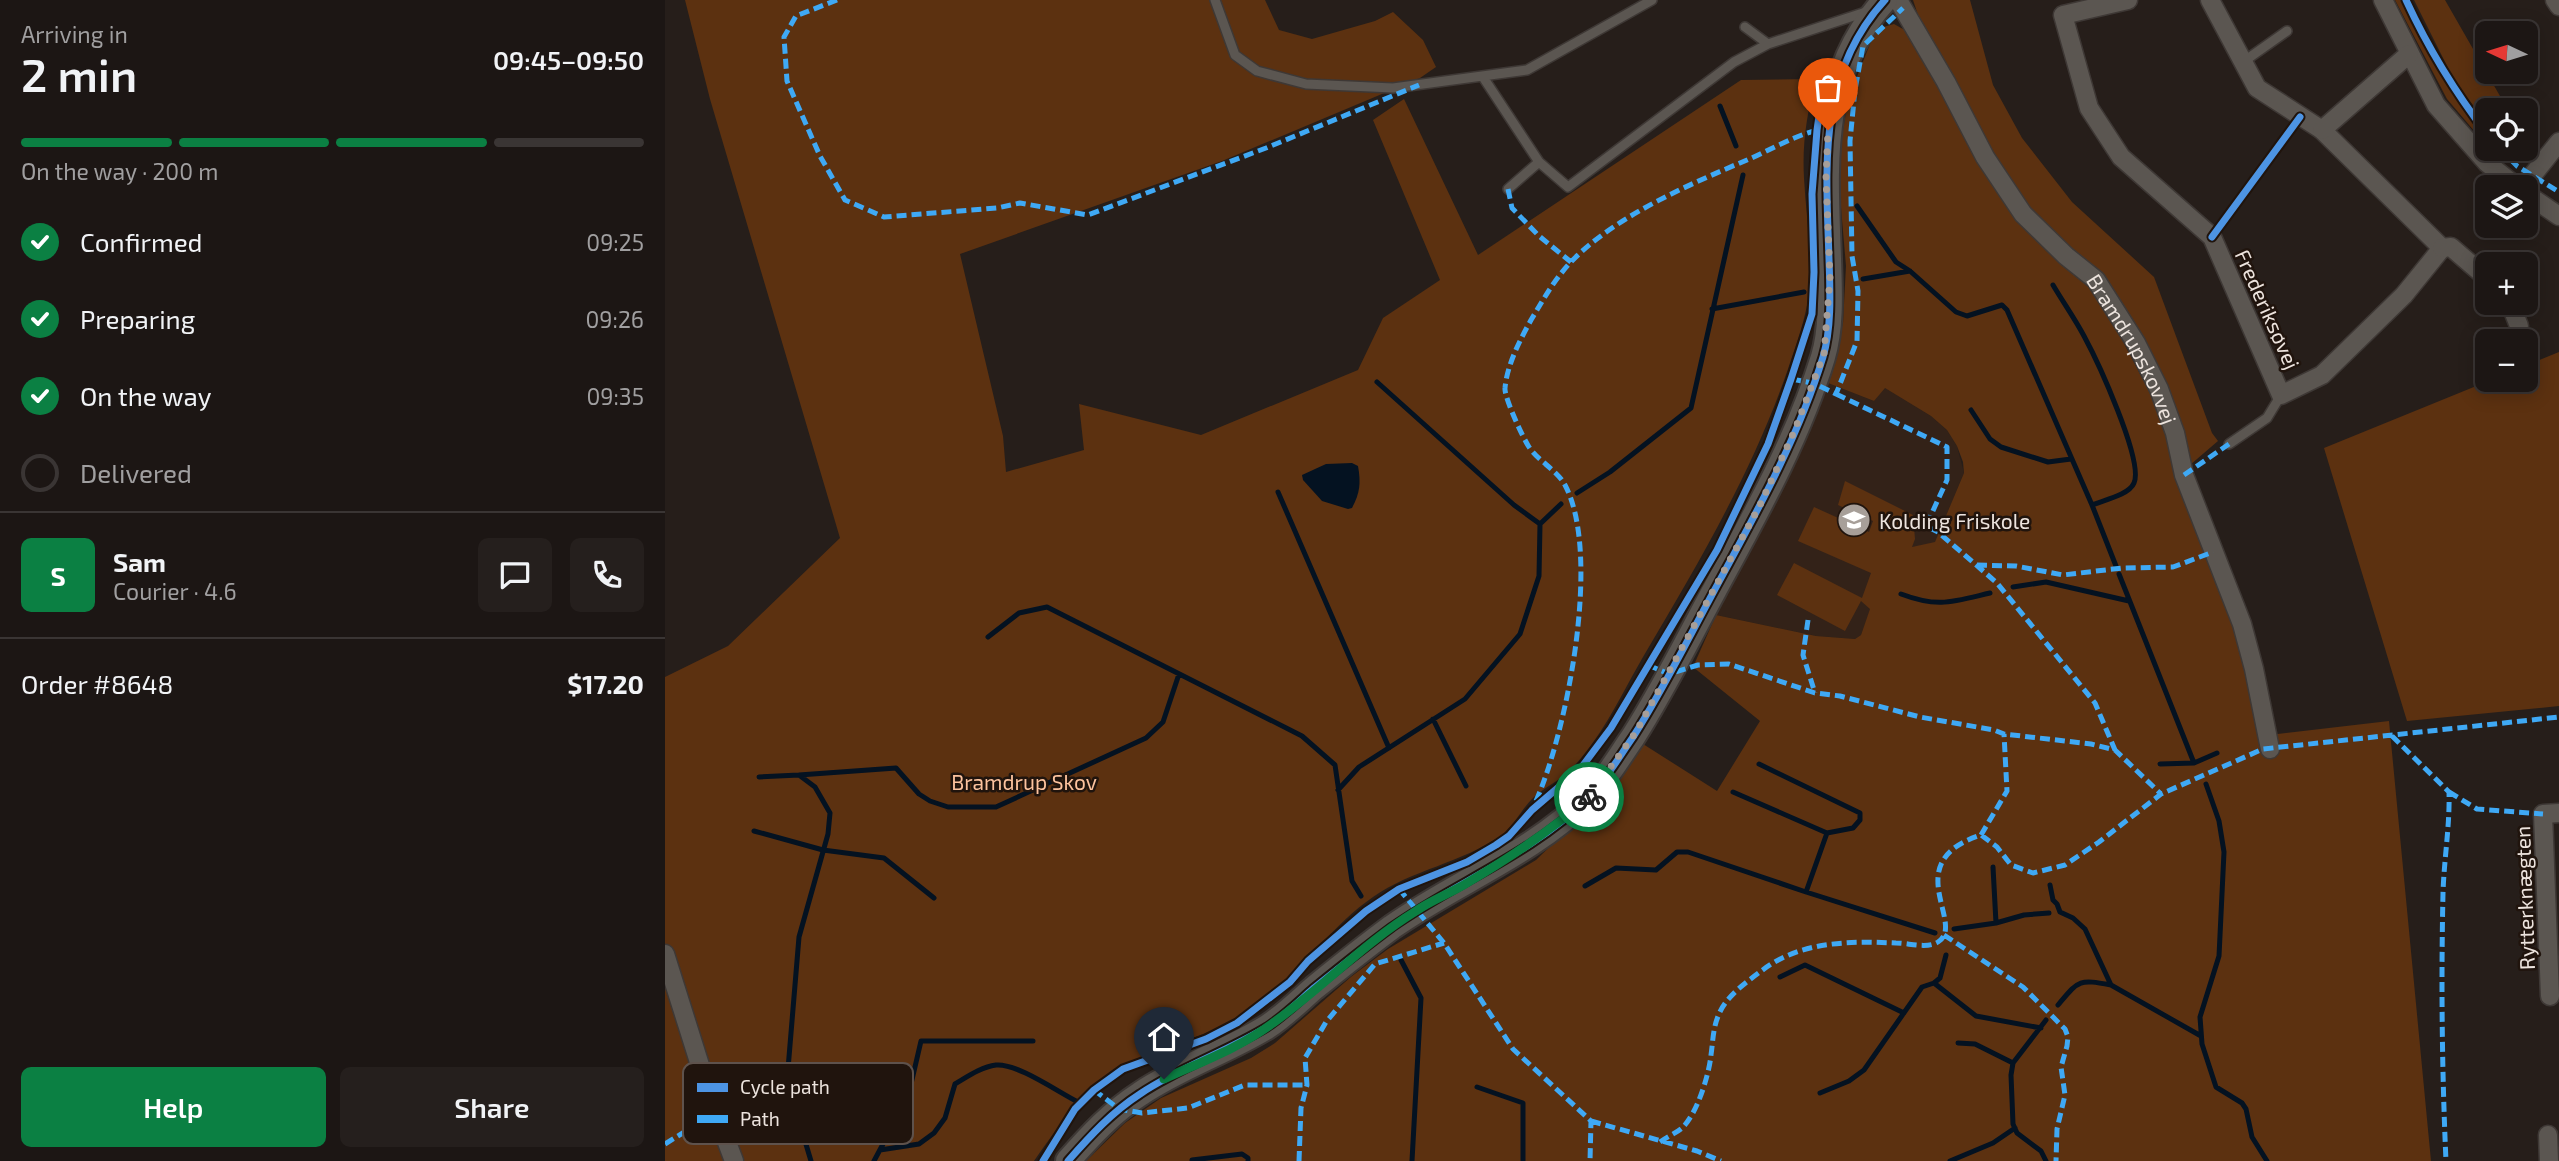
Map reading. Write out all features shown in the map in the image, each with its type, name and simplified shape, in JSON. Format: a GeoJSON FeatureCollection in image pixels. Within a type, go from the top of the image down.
{"type":"FeatureCollection","features":[{"type":"Feature","properties":{"kind":"street","name":"Frederiksøvej"},"geometry":{"type":"LineString","coordinates":[[2128,0],[2063,15],[2089,108],[2121,157],[2212,237],[2281,395],[2322,375],[2404,295],[2442,248]]}},
{"type":"Feature","properties":{"kind":"street"},"geometry":{"type":"LineString","coordinates":[[2210,0],[2257,88],[2322,130],[2442,248],[2451,247],[2475,268]]}},
{"type":"Feature","properties":{"kind":"street"},"geometry":{"type":"LineString","coordinates":[[2382,0],[2436,105],[2487,163],[2502,175]]}},
{"type":"Feature","properties":{"kind":"street"},"geometry":{"type":"LineString","coordinates":[[2556,0],[2559,6]]}},
{"type":"Feature","properties":{"kind":"street"},"geometry":{"type":"LineString","coordinates":[[1068,1161],[1094,1132],[1139,1094],[1164,1079],[1233,1047],[1273,1023],[1348,960],[1416,910],[1532,843],[1589,797],[1607,775],[1636,732],[1669,674],[1760,505],[1794,432],[1824,354],[1830,278],[1826,178],[1828,130],[1837,86],[1847,58],[1860,32],[1887,3]]}},
{"type":"Feature","properties":{"kind":"street","name":"Bramdrupskovvej"},"geometry":{"type":"LineString","coordinates":[[1887,3],[1946,82],[1985,157],[2023,214],[2066,256],[2096,280],[2142,355],[2171,422],[2185,475],[2242,624],[2270,749]]}},
{"type":"Feature","properties":{"kind":"street"},"geometry":{"type":"LineString","coordinates":[[2322,130],[2409,54]]}},
{"type":"Feature","properties":{"kind":"street"},"geometry":{"type":"LineString","coordinates":[[2533,175],[2559,142]]}},
{"type":"Feature","properties":{"kind":"street"},"geometry":{"type":"LineString","coordinates":[[2538,202],[2559,216]]}},
{"type":"Feature","properties":{"kind":"street"},"geometry":{"type":"LineString","coordinates":[[2515,315],[2519,326]]}},
{"type":"Feature","properties":{"kind":"street","name":"Rytterknægten"},"geometry":{"type":"LineString","coordinates":[[2550,996],[2543,814],[2559,813]]}},
{"type":"Feature","properties":{"kind":"street"},"geometry":{"type":"LineString","coordinates":[[665,954],[699,1063]]}},
{"type":"Feature","properties":{"kind":"street"},"geometry":{"type":"LineString","coordinates":[[2548,1135],[2549,1161]]}},
{"type":"Feature","properties":{"kind":"street"},"geometry":{"type":"LineString","coordinates":[[728,1144],[734,1161]]}},
{"type":"Feature","properties":{"kind":"lane"},"geometry":{"type":"LineString","coordinates":[[1215,0],[1235,55],[1257,71],[1306,84],[1392,88],[1527,70],[1652,0]]}},
{"type":"Feature","properties":{"kind":"lane"},"geometry":{"type":"LineString","coordinates":[[1483,77],[1539,162],[1568,187],[1734,62],[1768,44],[1887,3]]}},
{"type":"Feature","properties":{"kind":"lane"},"geometry":{"type":"LineString","coordinates":[[1745,27],[1768,44]]}},
{"type":"Feature","properties":{"kind":"lane"},"geometry":{"type":"LineString","coordinates":[[2243,62],[2287,32]]}},
{"type":"Feature","properties":{"kind":"lane"},"geometry":{"type":"LineString","coordinates":[[1508,189],[1539,162]]}},
{"type":"Feature","properties":{"kind":"lane"},"geometry":{"type":"LineString","coordinates":[[2229,444],[2267,418],[2281,395]]}},
{"type":"Feature","properties":{"kind":"shaded area","name":"Kolding Friskole"},"geometry":{"type":"Polygon","coordinates":[[[1828,383],[1874,401],[1884,387],[1931,416],[1947,430],[1957,446],[1964,473],[1935,543],[1892,551],[1861,635],[1855,639],[1816,636],[1716,615],[1786,481],[1828,383]]]}},
{"type":"Feature","properties":{"kind":"green space","name":"Bramdrup Skov"},"geometry":{"type":"Polygon","coordinates":[[[685,0],[1265,0],[1279,30],[1312,39],[1375,21],[1393,12],[1423,40],[1436,67],[1420,78],[1222,161],[960,254],[1003,436],[1006,472],[1084,450],[1079,404],[1201,435],[1358,370],[1383,318],[1440,280],[1373,120],[1404,99],[1478,255],[1741,80],[1816,79],[1804,153],[1810,250],[1809,293],[1803,322],[1774,407],[1723,516],[1684,587],[1610,717],[1591,745],[1565,775],[1534,797],[1502,835],[1487,845],[1404,880],[1373,897],[1341,923],[1284,983],[1238,1018],[1134,1061],[1103,1080],[1066,1117],[1034,1161],[665,1161],[665,677],[728,646],[840,538],[710,99],[685,0]]]}},
{"type":"Feature","properties":{"kind":"green space"},"geometry":{"type":"Polygon","coordinates":[[[1913,0],[1970,0],[1993,85],[2022,138],[2072,202],[2154,277],[2212,433],[2218,441],[2190,465],[2167,396],[2126,309],[2095,270],[2032,213],[1995,164],[1920,21],[1913,0]]]}},
{"type":"Feature","properties":{"kind":"green space"},"geometry":{"type":"Polygon","coordinates":[[[2395,0],[2403,0],[2465,110],[2475,121],[2475,132],[2447,99],[2395,0]]]}},
{"type":"Feature","properties":{"kind":"green space"},"geometry":{"type":"Polygon","coordinates":[[[2414,0],[2445,0],[2475,52],[2475,84],[2493,84],[2501,98],[2475,98],[2475,108],[2453,78],[2414,0]]]}},
{"type":"Feature","properties":{"kind":"green space"},"geometry":{"type":"Polygon","coordinates":[[[1894,24],[1910,33],[2025,224],[2100,298],[2150,393],[2166,433],[2176,472],[2238,634],[2261,736],[2389,721],[2431,1161],[1086,1161],[1125,1123],[1161,1098],[1251,1058],[1275,1043],[1352,976],[1388,949],[1536,860],[1597,801],[1643,744],[1717,791],[1760,721],[1693,667],[1716,615],[1816,636],[1855,639],[1861,635],[1870,609],[1861,601],[1845,631],[1777,595],[1794,563],[1862,598],[1871,573],[1798,541],[1814,507],[1869,532],[1873,521],[1838,505],[1845,481],[1913,515],[1915,539],[1912,547],[1935,542],[1964,473],[1957,446],[1947,430],[1931,416],[1885,388],[1874,401],[1828,383],[1843,323],[1846,266],[1838,173],[1848,99],[1876,29],[1894,24]]]}},
{"type":"Feature","properties":{"kind":"green space"},"geometry":{"type":"Polygon","coordinates":[[[2559,352],[2559,706],[2407,721],[2324,448],[2475,387],[2475,392],[2538,392],[2538,361],[2559,352]]]}},
{"type":"Feature","properties":{"kind":"water"},"geometry":{"type":"Polygon","coordinates":[[[1352,463],[1358,466],[1360,483],[1352,508],[1322,501],[1303,480],[1302,475],[1326,464],[1352,463]]]}},
{"type":"Feature","properties":{"kind":"waterway"},"geometry":{"type":"LineString","coordinates":[[1720,106],[1736,146]]}},
{"type":"Feature","properties":{"kind":"waterway"},"geometry":{"type":"LineString","coordinates":[[1577,493],[1610,472],[1691,408],[1743,175]]}},
{"type":"Feature","properties":{"kind":"waterway"},"geometry":{"type":"LineString","coordinates":[[1857,206],[1896,262],[1956,312],[1967,316],[2002,305],[2007,310],[2116,566]]}},
{"type":"Feature","properties":{"kind":"waterway"},"geometry":{"type":"LineString","coordinates":[[1863,279],[1910,271]]}},
{"type":"Feature","properties":{"kind":"waterway"},"geometry":{"type":"LineString","coordinates":[[2053,285],[2099,366],[2118,410],[2132,454],[2135,471],[2131,487],[2122,494],[2092,505]]}},
{"type":"Feature","properties":{"kind":"waterway"},"geometry":{"type":"LineString","coordinates":[[1712,309],[1804,292]]}},
{"type":"Feature","properties":{"kind":"waterway"},"geometry":{"type":"LineString","coordinates":[[1338,790],[1359,767],[1465,699],[1520,634],[1539,576],[1540,524],[1514,505],[1377,382]]}},
{"type":"Feature","properties":{"kind":"waterway"},"geometry":{"type":"LineString","coordinates":[[1971,410],[1990,439],[2001,447],[2048,462],[2071,459]]}},
{"type":"Feature","properties":{"kind":"waterway"},"geometry":{"type":"LineString","coordinates":[[1278,492],[1389,748]]}},
{"type":"Feature","properties":{"kind":"waterway"},"geometry":{"type":"LineString","coordinates":[[1540,524],[1561,504]]}},
{"type":"Feature","properties":{"kind":"waterway"},"geometry":{"type":"LineString","coordinates":[[2119,574],[2194,763]]}},
{"type":"Feature","properties":{"kind":"waterway"},"geometry":{"type":"LineString","coordinates":[[2013,587],[2046,582],[2129,601]]}},
{"type":"Feature","properties":{"kind":"waterway"},"geometry":{"type":"LineString","coordinates":[[1901,594],[1925,601],[1945,602],[1990,593]]}},
{"type":"Feature","properties":{"kind":"waterway"},"geometry":{"type":"LineString","coordinates":[[988,637],[1019,613],[1047,607],[1302,736],[1335,765],[1352,881],[1361,896]]}},
{"type":"Feature","properties":{"kind":"waterway"},"geometry":{"type":"LineString","coordinates":[[799,775],[896,768],[919,794],[930,801],[948,807],[996,807],[1146,738],[1163,722],[1179,674]]}},
{"type":"Feature","properties":{"kind":"waterway"},"geometry":{"type":"LineString","coordinates":[[1433,719],[1466,786]]}},
{"type":"Feature","properties":{"kind":"waterway"},"geometry":{"type":"LineString","coordinates":[[2160,764],[2194,763],[2217,753]]}},
{"type":"Feature","properties":{"kind":"waterway"},"geometry":{"type":"LineString","coordinates":[[1759,764],[1860,813],[1860,820],[1853,828],[1827,833],[1806,892]]}},
{"type":"Feature","properties":{"kind":"waterway"},"geometry":{"type":"LineString","coordinates":[[759,777],[799,775],[815,787],[830,813],[828,834],[799,937],[788,1063]]}},
{"type":"Feature","properties":{"kind":"waterway"},"geometry":{"type":"LineString","coordinates":[[2206,784],[2219,821],[2224,852],[2219,956],[2200,1017],[2202,1044],[2216,1087],[2242,1103],[2246,1109],[2252,1137],[2267,1161]]}},
{"type":"Feature","properties":{"kind":"waterway"},"geometry":{"type":"LineString","coordinates":[[1733,792],[1827,833]]}},
{"type":"Feature","properties":{"kind":"waterway"},"geometry":{"type":"LineString","coordinates":[[754,831],[823,850],[884,858],[934,898]]}},
{"type":"Feature","properties":{"kind":"waterway"},"geometry":{"type":"LineString","coordinates":[[1585,886],[1616,868],[1656,870],[1677,852],[1688,852],[1935,933]]}},
{"type":"Feature","properties":{"kind":"waterway"},"geometry":{"type":"LineString","coordinates":[[1993,867],[1996,923]]}},
{"type":"Feature","properties":{"kind":"waterway"},"geometry":{"type":"LineString","coordinates":[[2050,885],[2053,900],[2060,912],[2073,918],[2085,929],[2111,985],[2201,1036]]}},
{"type":"Feature","properties":{"kind":"waterway"},"geometry":{"type":"LineString","coordinates":[[1954,929],[1996,923],[2024,915],[2049,913]]}},
{"type":"Feature","properties":{"kind":"waterway"},"geometry":{"type":"LineString","coordinates":[[1934,983],[1940,978],[1946,955]]}},
{"type":"Feature","properties":{"kind":"waterway"},"geometry":{"type":"LineString","coordinates":[[1401,960],[1421,998],[1412,1161]]}},
{"type":"Feature","properties":{"kind":"waterway"},"geometry":{"type":"LineString","coordinates":[[1780,977],[1805,965],[1904,1013]]}},
{"type":"Feature","properties":{"kind":"waterway"},"geometry":{"type":"LineString","coordinates":[[1820,1093],[1849,1081],[1864,1070],[1922,987],[1934,983],[1976,1016],[2041,1028]]}},
{"type":"Feature","properties":{"kind":"waterway"},"geometry":{"type":"LineString","coordinates":[[2058,1005],[2080,983],[2111,985]]}},
{"type":"Feature","properties":{"kind":"waterway"},"geometry":{"type":"LineString","coordinates":[[2046,1020],[2013,1063],[2011,1075],[2013,1124],[2017,1133],[2041,1151],[2046,1161]]}},
{"type":"Feature","properties":{"kind":"waterway"},"geometry":{"type":"LineString","coordinates":[[913,1075],[921,1041],[1033,1041]]}},
{"type":"Feature","properties":{"kind":"waterway"},"geometry":{"type":"LineString","coordinates":[[1958,1043],[1975,1044],[2013,1063]]}},
{"type":"Feature","properties":{"kind":"waterway"},"geometry":{"type":"LineString","coordinates":[[880,1150],[919,1144],[934,1133],[945,1118],[955,1084],[990,1066],[1015,1069],[1078,1102]]}},
{"type":"Feature","properties":{"kind":"waterway"},"geometry":{"type":"LineString","coordinates":[[1477,1087],[1523,1103],[1523,1161]]}},
{"type":"Feature","properties":{"kind":"waterway"},"geometry":{"type":"LineString","coordinates":[[1950,1161],[1993,1143],[2015,1128]]}},
{"type":"Feature","properties":{"kind":"waterway"},"geometry":{"type":"LineString","coordinates":[[806,1144],[811,1161]]}},
{"type":"Feature","properties":{"kind":"waterway"},"geometry":{"type":"LineString","coordinates":[[874,1161],[883,1144]]}},
{"type":"Feature","properties":{"kind":"waterway"},"geometry":{"type":"LineString","coordinates":[[1192,1160],[1242,1154],[1248,1161]]}},
{"type":"Feature","properties":{"kind":"marked path"},"geometry":{"type":"LineString","coordinates":[[837,0],[796,16],[784,37],[787,81],[820,156],[845,200],[884,217],[997,208],[1020,203],[1088,215],[1266,148],[1419,85]]}},
{"type":"Feature","properties":{"kind":"marked path"},"geometry":{"type":"LineString","coordinates":[[1791,379],[1813,383],[1836,394],[1857,341],[1858,291],[1852,256],[1850,141],[1855,90],[1863,46],[1903,8]]}},
{"type":"Feature","properties":{"kind":"marked path"},"geometry":{"type":"LineString","coordinates":[[1536,801],[1548,770],[1569,689],[1580,597],[1580,554],[1576,516],[1565,485],[1529,447],[1507,400],[1506,379],[1515,353],[1531,320],[1559,276],[1588,246],[1608,231],[1677,191],[1795,138],[1821,130]]}},
{"type":"Feature","properties":{"kind":"marked path"},"geometry":{"type":"LineString","coordinates":[[2512,161],[2559,192]]}},
{"type":"Feature","properties":{"kind":"marked path"},"geometry":{"type":"LineString","coordinates":[[1508,189],[1512,208],[1539,236],[1571,262]]}},
{"type":"Feature","properties":{"kind":"marked path"},"geometry":{"type":"LineString","coordinates":[[1836,394],[1947,447],[1947,480],[1926,526],[1938,532],[1997,583],[2095,703],[2115,750]]}},
{"type":"Feature","properties":{"kind":"marked path"},"geometry":{"type":"LineString","coordinates":[[2184,475],[2229,444]]}},
{"type":"Feature","properties":{"kind":"marked path"},"geometry":{"type":"LineString","coordinates":[[1977,565],[2016,566],[2063,575],[2122,568],[2173,567],[2213,552]]}},
{"type":"Feature","properties":{"kind":"marked path"},"geometry":{"type":"LineString","coordinates":[[1808,620],[1803,655],[1815,693]]}},
{"type":"Feature","properties":{"kind":"marked path"},"geometry":{"type":"LineString","coordinates":[[1648,665],[1669,674],[1698,665],[1729,664],[1815,693],[1840,696],[1920,717],[2004,734],[2091,744],[2115,750],[2161,794]]}},
{"type":"Feature","properties":{"kind":"marked path"},"geometry":{"type":"LineString","coordinates":[[1660,1142],[1682,1128],[1697,1104],[1708,1073],[1715,1024],[1727,1001],[1739,989],[1779,960],[1810,948],[1844,943],[1923,945],[1938,942],[1945,933],[1938,876],[1943,861],[1956,847],[1981,835],[1997,847],[2011,865],[2033,873],[2065,865],[2161,794],[2263,749],[2559,717]]}},
{"type":"Feature","properties":{"kind":"marked path"},"geometry":{"type":"LineString","coordinates":[[1981,835],[2007,791],[2004,734]]}},
{"type":"Feature","properties":{"kind":"marked path"},"geometry":{"type":"LineString","coordinates":[[2392,736],[2449,792],[2442,960],[2446,1161]]}},
{"type":"Feature","properties":{"kind":"marked path"},"geometry":{"type":"LineString","coordinates":[[2449,792],[2477,809],[2543,814]]}},
{"type":"Feature","properties":{"kind":"marked path"},"geometry":{"type":"LineString","coordinates":[[1399,889],[1444,943],[1513,1049],[1591,1121],[1590,1161]]}},
{"type":"Feature","properties":{"kind":"marked path"},"geometry":{"type":"LineString","coordinates":[[1944,935],[2023,987],[2065,1029],[2068,1037],[2061,1067],[2065,1095],[2057,1129],[2056,1161]]}},
{"type":"Feature","properties":{"kind":"marked path"},"geometry":{"type":"LineString","coordinates":[[1299,1161],[1301,1108],[1307,1085],[1305,1058],[1326,1022],[1375,964],[1444,943]]}},
{"type":"Feature","properties":{"kind":"marked path"},"geometry":{"type":"LineString","coordinates":[[1094,1090],[1119,1109],[1142,1113],[1188,1108],[1245,1085],[1307,1085]]}},
{"type":"Feature","properties":{"kind":"marked path"},"geometry":{"type":"LineString","coordinates":[[1591,1121],[1697,1151],[1721,1161]]}},
{"type":"Feature","properties":{"kind":"marked path"},"geometry":{"type":"LineString","coordinates":[[665,1144],[683,1133]]}},
{"type":"Feature","properties":{"kind":"cycle path"},"geometry":{"type":"LineString","coordinates":[[1068,1161],[1130,1101],[1171,1076],[1267,1027],[1392,927],[1543,835],[1566,818],[1601,784],[1655,701],[1745,534],[1788,447],[1813,387],[1826,345],[1829,321],[1827,156],[1830,122],[1847,59],[1863,29],[1885,0]]}},
{"type":"Feature","properties":{"kind":"cycle path"},"geometry":{"type":"LineString","coordinates":[[2406,0],[2423,35],[2475,117]]}},
{"type":"Feature","properties":{"kind":"cycle path"},"geometry":{"type":"LineString","coordinates":[[1043,1161],[1075,1109],[1094,1090],[1123,1069],[1206,1039],[1237,1023],[1290,982],[1308,961],[1366,911],[1399,889],[1467,862],[1509,836],[1532,810],[1581,768],[1611,728],[1717,550],[1768,444],[1791,379],[1812,314],[1812,194],[1824,81],[1837,86]]}},
{"type":"Feature","properties":{"kind":"cycle path"},"geometry":{"type":"LineString","coordinates":[[2212,237],[2300,117]]}},
{"type":"Feature","properties":{"kind":"way so far"},"geometry":{"type":"LineString","coordinates":[[1589,797],[1636,732],[1760,505],[1794,432],[1824,354],[1829,318],[1830,278],[1826,178],[1828,130]]}},
{"type":"Feature","properties":{"kind":"place","name":"Kolding Friskole"},"geometry":{"type":"Point","coordinates":[1854,520]}},
{"type":"Feature","properties":{"kind":"route"},"geometry":{"type":"LineString","coordinates":[[1164,1079],[1233,1047],[1273,1023],[1381,935],[1416,910],[1532,843],[1589,797]]}}]}
